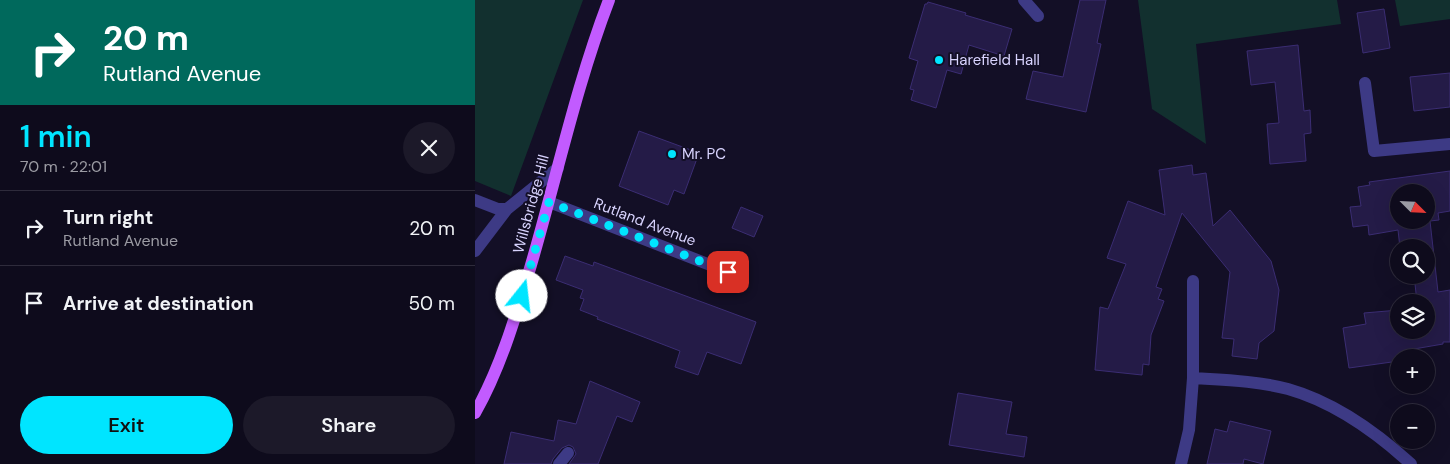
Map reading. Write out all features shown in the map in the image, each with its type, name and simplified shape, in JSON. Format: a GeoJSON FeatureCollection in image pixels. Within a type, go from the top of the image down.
{"type":"FeatureCollection","features":[{"type":"Feature","properties":{"kind":"main road","name":"Willsbridge Hill"},"geometry":{"type":"LineString","coordinates":[[475,413],[498,367],[522,296],[549,202],[573,107],[609,0]]}},
{"type":"Feature","properties":{"kind":"street"},"geometry":{"type":"LineString","coordinates":[[1024,0],[1038,16]]}},
{"type":"Feature","properties":{"kind":"street"},"geometry":{"type":"LineString","coordinates":[[1365,83],[1374,152],[1450,144]]}},
{"type":"Feature","properties":{"kind":"street"},"geometry":{"type":"LineString","coordinates":[[475,251],[507,210],[558,168]]}},
{"type":"Feature","properties":{"kind":"street"},"geometry":{"type":"LineString","coordinates":[[475,200],[498,209],[507,210]]}},
{"type":"Feature","properties":{"kind":"street","name":"Rutland Avenue"},"geometry":{"type":"LineString","coordinates":[[549,202],[728,272]]}},
{"type":"Feature","properties":{"kind":"street"},"geometry":{"type":"LineString","coordinates":[[1181,464],[1189,430],[1193,378],[1193,281]]}},
{"type":"Feature","properties":{"kind":"street"},"geometry":{"type":"LineString","coordinates":[[1193,378],[1250,382],[1287,389],[1313,398],[1359,422],[1397,450],[1411,464]]}},
{"type":"Feature","properties":{"kind":"street"},"geometry":{"type":"LineString","coordinates":[[559,464],[568,453]]}},
{"type":"Feature","properties":{"kind":"green space"},"geometry":{"type":"Polygon","coordinates":[[[475,0],[583,0],[511,196],[475,181],[475,0]]]}},
{"type":"Feature","properties":{"kind":"green space"},"geometry":{"type":"Polygon","coordinates":[[[1138,0],[1337,0],[1341,24],[1196,44],[1206,144],[1152,109],[1138,0]]]}},
{"type":"Feature","properties":{"kind":"green space"},"geometry":{"type":"Polygon","coordinates":[[[1395,0],[1450,0],[1450,19],[1400,26],[1395,0]]]}},
{"type":"Feature","properties":{"kind":"building"},"geometry":{"type":"Polygon","coordinates":[[[1080,0],[1106,0],[1097,43],[1101,44],[1086,112],[1026,99],[1033,71],[1063,77],[1080,0]]]}},
{"type":"Feature","properties":{"kind":"building","name":"Harefield Hall"},"geometry":{"type":"Polygon","coordinates":[[[928,2],[1012,29],[1004,56],[969,45],[961,74],[947,70],[936,108],[911,100],[914,90],[910,89],[918,61],[909,58],[925,4],[928,2]]]}},
{"type":"Feature","properties":{"kind":"building"},"geometry":{"type":"Polygon","coordinates":[[[1384,9],[1390,48],[1363,53],[1357,13],[1384,9]]]}},
{"type":"Feature","properties":{"kind":"building"},"geometry":{"type":"Polygon","coordinates":[[[1298,45],[1304,111],[1310,110],[1311,133],[1304,134],[1306,161],[1270,164],[1267,124],[1279,123],[1275,82],[1251,85],[1247,51],[1298,45]]]}},
{"type":"Feature","properties":{"kind":"building"},"geometry":{"type":"Polygon","coordinates":[[[1450,73],[1450,107],[1414,111],[1410,77],[1450,73]]]}},
{"type":"Feature","properties":{"kind":"building"},"geometry":{"type":"Polygon","coordinates":[[[639,131],[699,153],[684,194],[674,190],[668,205],[619,186],[639,131]]]}},
{"type":"Feature","properties":{"kind":"building"},"geometry":{"type":"Polygon","coordinates":[[[1192,165],[1193,175],[1206,173],[1213,226],[1230,210],[1271,261],[1279,290],[1274,331],[1259,343],[1257,359],[1232,356],[1234,339],[1222,338],[1230,272],[1182,213],[1156,287],[1162,289],[1158,299],[1164,301],[1151,335],[1149,365],[1143,364],[1142,375],[1095,370],[1100,307],[1108,309],[1126,264],[1107,258],[1128,201],[1165,215],[1159,170],[1192,165]]]}},
{"type":"Feature","properties":{"kind":"building"},"geometry":{"type":"Polygon","coordinates":[[[1450,171],[1450,211],[1438,213],[1439,220],[1435,220],[1435,184],[1390,184],[1390,229],[1431,229],[1432,239],[1399,239],[1398,230],[1369,235],[1368,225],[1353,227],[1350,207],[1361,206],[1358,187],[1370,185],[1369,182],[1450,171]]]}},
{"type":"Feature","properties":{"kind":"building"},"geometry":{"type":"Polygon","coordinates":[[[741,207],[763,216],[754,237],[732,228],[741,207]]]}},
{"type":"Feature","properties":{"kind":"building"},"geometry":{"type":"Polygon","coordinates":[[[565,256],[593,266],[594,262],[756,322],[741,364],[707,352],[698,375],[675,367],[680,351],[597,319],[598,317],[580,310],[584,299],[580,298],[583,290],[556,280],[565,256]]]}},
{"type":"Feature","properties":{"kind":"building"},"geometry":{"type":"Polygon","coordinates":[[[1435,265],[1438,292],[1450,290],[1450,342],[1414,349],[1390,349],[1390,362],[1349,368],[1343,328],[1366,324],[1364,313],[1390,311],[1390,339],[1435,339],[1435,294],[1416,294],[1415,284],[1435,284],[1435,265]]]}},
{"type":"Feature","properties":{"kind":"building"},"geometry":{"type":"Polygon","coordinates":[[[590,381],[640,402],[632,422],[617,416],[598,464],[569,464],[576,454],[573,447],[569,445],[562,448],[551,464],[504,464],[511,432],[554,441],[558,420],[576,424],[590,381]]]}},
{"type":"Feature","properties":{"kind":"building"},"geometry":{"type":"Polygon","coordinates":[[[958,393],[1012,402],[1006,434],[1027,437],[1024,457],[949,445],[958,393]]]}},
{"type":"Feature","properties":{"kind":"building"},"geometry":{"type":"Polygon","coordinates":[[[1230,421],[1271,431],[1263,464],[1244,459],[1243,464],[1207,464],[1215,429],[1227,432],[1230,421]]]}},
{"type":"Feature","properties":{"kind":"place","name":"Harefield Hall"},"geometry":{"type":"Point","coordinates":[939,60]}},
{"type":"Feature","properties":{"kind":"place","name":"Mr. PC"},"geometry":{"type":"Point","coordinates":[672,154]}},
{"type":"Feature","properties":{"kind":"route"},"geometry":{"type":"LineString","coordinates":[[522,296],[549,202],[728,272]]}}]}
